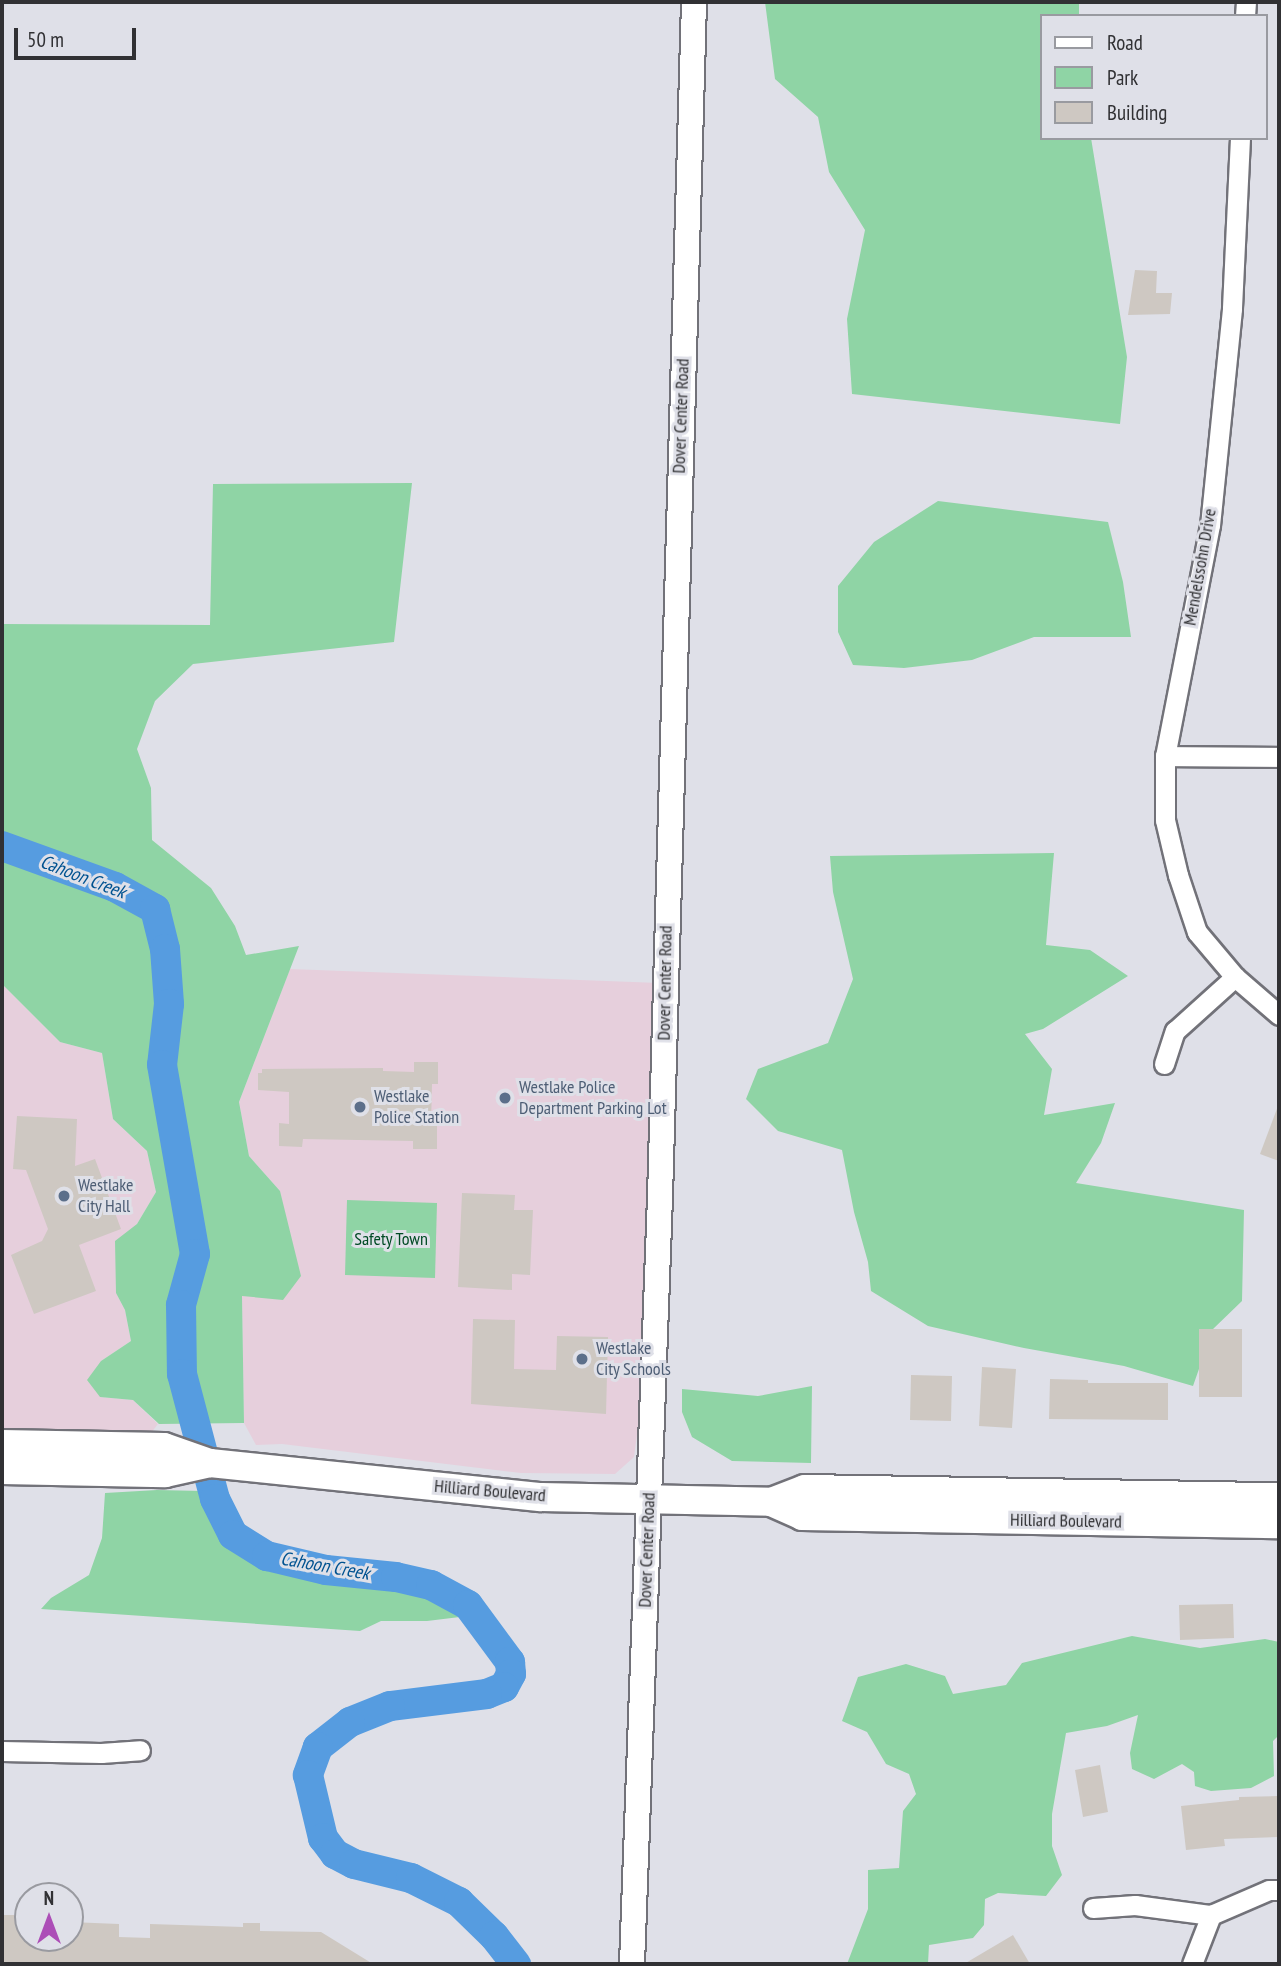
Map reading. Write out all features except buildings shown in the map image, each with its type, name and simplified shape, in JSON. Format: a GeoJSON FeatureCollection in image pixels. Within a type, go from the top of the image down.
{"type":"FeatureCollection","features":[{"type":"Feature","properties":{"kind":"main road","name":"Hilliard Boulevard"},"geometry":{"type":"LineString","coordinates":[[2,1444],[262,1467],[486,1492],[649,1500],[771,1502],[805,1489],[1279,1497]]}},
{"type":"Feature","properties":{"kind":"main road","name":"Hilliard Boulevard"},"geometry":{"type":"LineString","coordinates":[[2,1471],[169,1459]]}},
{"type":"Feature","properties":{"kind":"main road","name":"Hilliard Boulevard"},"geometry":{"type":"LineString","coordinates":[[771,1502],[802,1517],[1279,1524]]}},
{"type":"Feature","properties":{"kind":"street","name":"Dover Center Road"},"geometry":{"type":"LineString","coordinates":[[632,1964],[660,1197],[694,2]]}},
{"type":"Feature","properties":{"kind":"street","name":"Mendelssohn Drive"},"geometry":{"type":"LineString","coordinates":[[1240,140],[1232,309],[1210,525],[1165,756],[1165,820],[1178,875],[1197,932],[1235,977],[1279,1015]]}},
{"type":"Feature","properties":{"kind":"street"},"geometry":{"type":"LineString","coordinates":[[1165,756],[1279,757]]}},
{"type":"Feature","properties":{"kind":"street"},"geometry":{"type":"LineString","coordinates":[[1164,1064],[1175,1031],[1235,977]]}},
{"type":"Feature","properties":{"kind":"street"},"geometry":{"type":"LineString","coordinates":[[2,1751],[102,1753],[140,1750]]}},
{"type":"Feature","properties":{"kind":"street"},"geometry":{"type":"LineString","coordinates":[[1093,1908],[1135,1905],[1211,1915],[1269,1890],[1279,1890]]}},
{"type":"Feature","properties":{"kind":"street"},"geometry":{"type":"LineString","coordinates":[[1192,1964],[1211,1915]]}},
{"type":"Feature","properties":{"kind":"shaded area"},"geometry":{"type":"Polygon","coordinates":[[[290,969],[659,983],[641,1405],[634,1457],[615,1474],[521,1473],[282,1444],[256,1445],[244,1423],[242,1295],[280,1191],[249,1156],[239,1102],[290,969]]]}},
{"type":"Feature","properties":{"kind":"shaded area"},"geometry":{"type":"Polygon","coordinates":[[[2,984],[60,1042],[102,1053],[113,1119],[147,1151],[156,1192],[137,1224],[116,1293],[125,1310],[131,1341],[101,1361],[100,1397],[133,1400],[158,1424],[147,1438],[2,1435],[2,984]]]}},
{"type":"Feature","properties":{"kind":"green space"},"geometry":{"type":"Polygon","coordinates":[[[765,2],[1079,2],[1079,14],[1040,14],[1040,140],[1091,140],[1127,357],[1120,424],[852,394],[847,319],[865,230],[829,172],[818,117],[775,79],[765,2]]]}},
{"type":"Feature","properties":{"kind":"green space"},"geometry":{"type":"Polygon","coordinates":[[[412,483],[394,642],[193,664],[155,701],[137,749],[151,788],[152,840],[211,888],[235,926],[246,955],[299,946],[239,1102],[249,1156],[280,1191],[301,1276],[283,1300],[242,1296],[244,1423],[159,1424],[133,1400],[100,1397],[87,1380],[101,1361],[131,1341],[125,1310],[116,1293],[115,1241],[137,1224],[156,1192],[147,1151],[113,1119],[102,1053],[60,1042],[2,984],[2,624],[210,625],[213,484],[412,483]]]}},
{"type":"Feature","properties":{"kind":"green space"},"geometry":{"type":"Polygon","coordinates":[[[938,501],[1108,522],[1123,582],[1131,637],[1034,637],[972,660],[904,668],[853,665],[838,632],[838,586],[874,542],[938,501]]]}},
{"type":"Feature","properties":{"kind":"green space"},"geometry":{"type":"Polygon","coordinates":[[[1054,853],[1046,945],[1090,950],[1128,976],[1043,1029],[1025,1034],[1052,1069],[1044,1115],[1115,1103],[1101,1143],[1076,1183],[1244,1210],[1242,1301],[1213,1329],[1193,1386],[1124,1366],[1024,1348],[928,1326],[871,1291],[868,1262],[854,1212],[842,1150],[778,1131],[746,1099],[758,1069],[828,1043],[853,979],[833,892],[830,856],[1054,853]]]}},
{"type":"Feature","properties":{"kind":"green space","name":"Safety Town"},"geometry":{"type":"Polygon","coordinates":[[[347,1200],[437,1203],[435,1278],[345,1275],[347,1200]]]}},
{"type":"Feature","properties":{"kind":"green space"},"geometry":{"type":"Polygon","coordinates":[[[812,1386],[811,1463],[732,1461],[692,1437],[682,1412],[682,1389],[758,1396],[812,1386]]]}},
{"type":"Feature","properties":{"kind":"green space"},"geometry":{"type":"Polygon","coordinates":[[[202,1491],[215,1499],[233,1535],[267,1556],[326,1570],[396,1577],[431,1585],[468,1605],[468,1616],[427,1621],[381,1621],[360,1631],[41,1609],[51,1598],[89,1575],[102,1538],[105,1493],[202,1491]]]}},
{"type":"Feature","properties":{"kind":"green space"},"geometry":{"type":"Polygon","coordinates":[[[1132,1636],[1200,1648],[1265,1639],[1279,1642],[1279,1735],[1273,1741],[1274,1776],[1251,1788],[1211,1791],[1195,1786],[1194,1772],[1182,1764],[1154,1779],[1132,1769],[1130,1753],[1138,1715],[1107,1726],[1066,1733],[1052,1814],[1052,1846],[1062,1875],[1046,1896],[998,1893],[985,1899],[984,1925],[973,1938],[929,1945],[928,1964],[847,1964],[868,1909],[868,1870],[899,1868],[903,1811],[916,1794],[909,1774],[886,1764],[867,1732],[842,1721],[858,1677],[906,1664],[945,1676],[953,1694],[1006,1685],[1022,1663],[1132,1636]]]}},
{"type":"Feature","properties":{"kind":"waterway","name":"Cahoon Creek"},"geometry":{"type":"LineString","coordinates":[[2,846],[115,887],[155,909],[165,949],[169,1004],[162,1065],[195,1254],[181,1305],[182,1374],[215,1499],[233,1535],[267,1556],[326,1570],[396,1577],[431,1585],[468,1605],[510,1662],[511,1674],[504,1687],[487,1694],[390,1706],[350,1722],[318,1747],[308,1775],[323,1838],[335,1854],[354,1864],[411,1878],[459,1902],[494,1936],[516,1964]]}},
{"type":"Feature","properties":{"kind":"place","name":"Westlake Police Department Parking Lot"},"geometry":{"type":"Point","coordinates":[505,1098]}},
{"type":"Feature","properties":{"kind":"place","name":"Westlake Police Station"},"geometry":{"type":"Point","coordinates":[360,1107]}},
{"type":"Feature","properties":{"kind":"place","name":"Westlake City Hall"},"geometry":{"type":"Point","coordinates":[64,1196]}},
{"type":"Feature","properties":{"kind":"place","name":"Westlake City Schools"},"geometry":{"type":"Point","coordinates":[582,1359]}}]}
